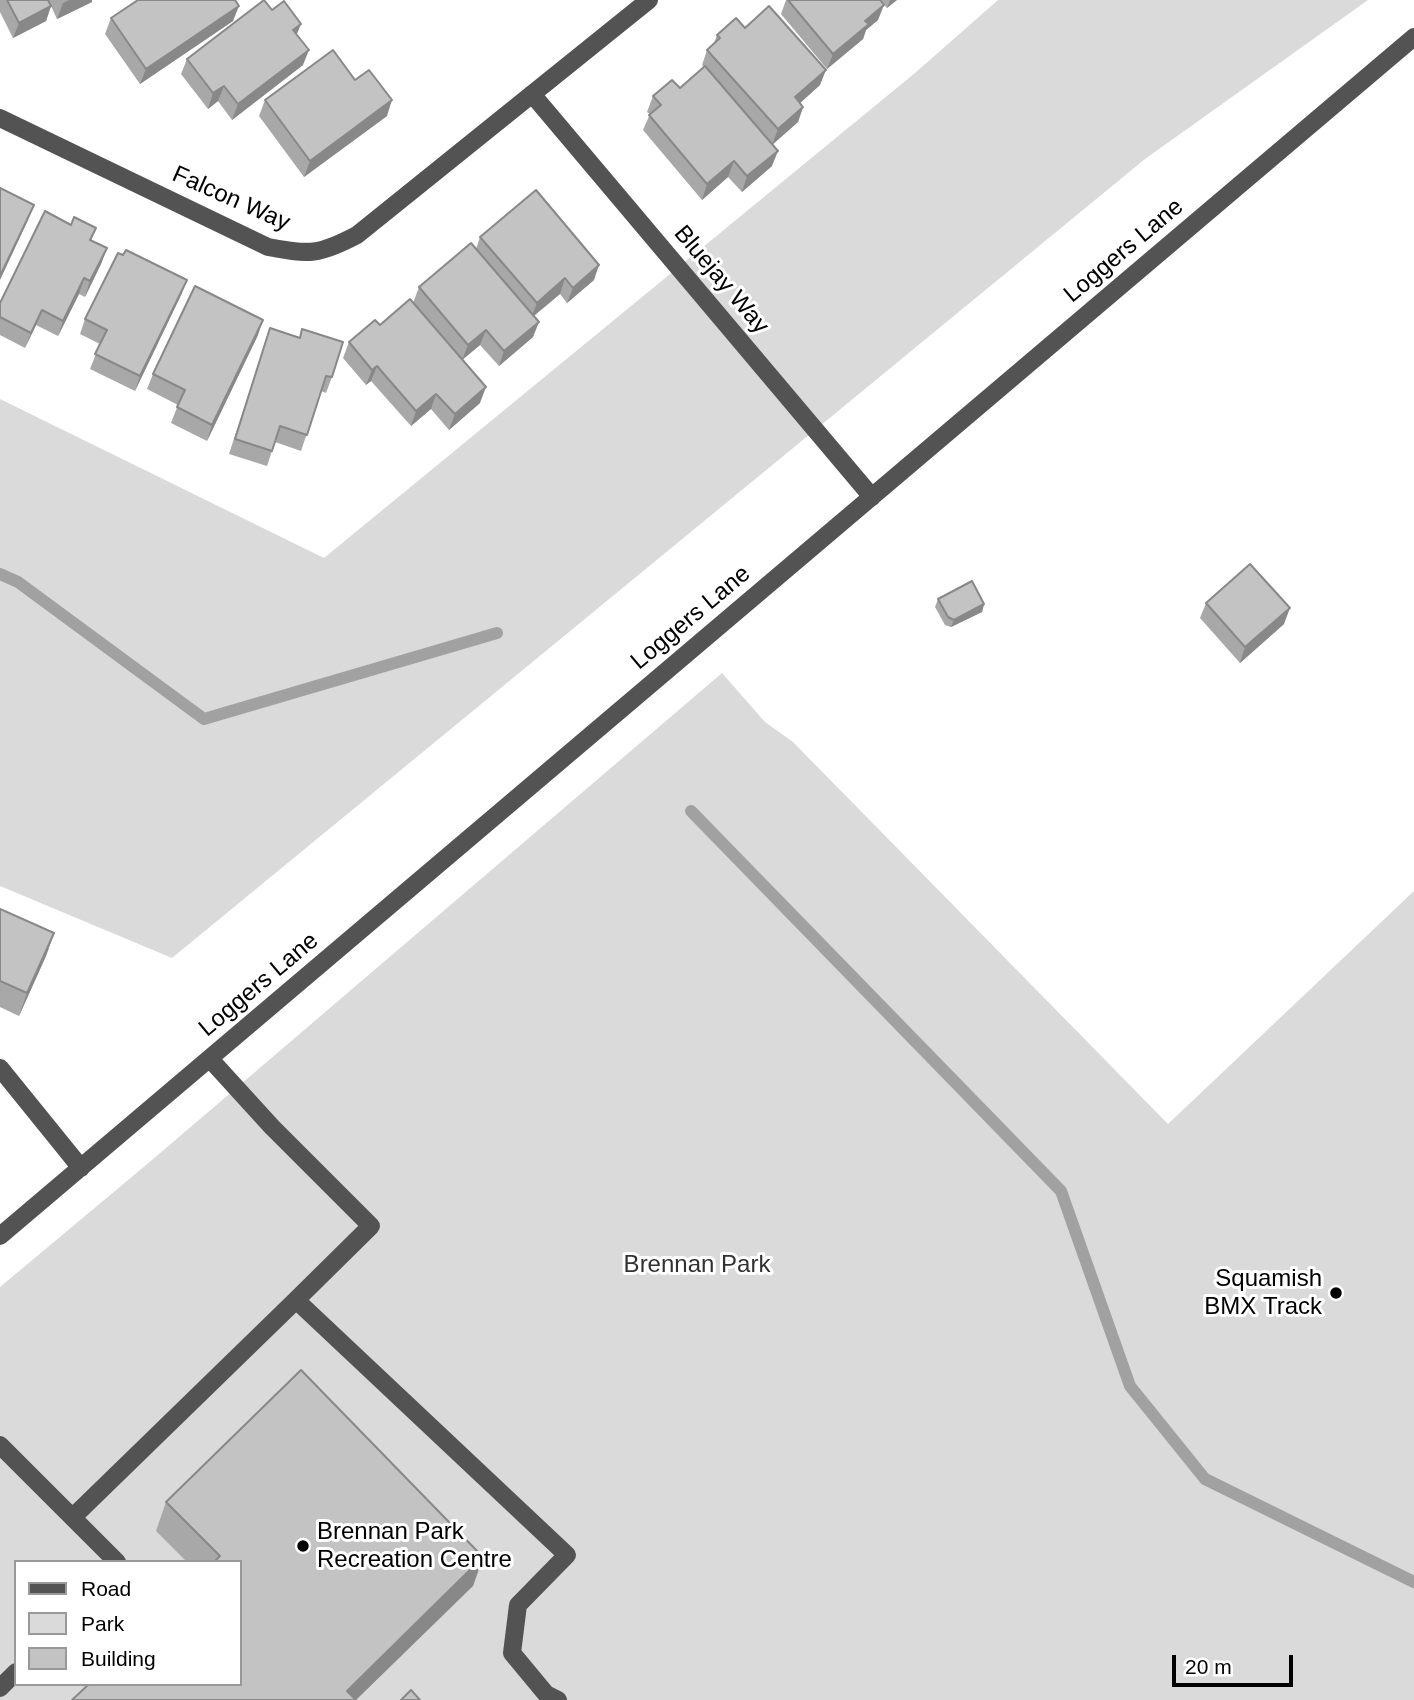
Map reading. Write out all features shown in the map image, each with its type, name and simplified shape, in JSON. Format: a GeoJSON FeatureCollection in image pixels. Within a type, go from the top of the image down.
{"type":"FeatureCollection","features":[{"type":"Feature","properties":{"kind":"street","name":"Falcon Way"},"geometry":{"type":"LineString","coordinates":[[0,118],[268,247],[298,253],[327,251],[357,235],[649,0]]}},
{"type":"Feature","properties":{"kind":"street","name":"Loggers Lane"},"geometry":{"type":"LineString","coordinates":[[0,1236],[1414,37]]}},
{"type":"Feature","properties":{"kind":"street","name":"Bluejay Way"},"geometry":{"type":"LineString","coordinates":[[532,94],[872,497]]}},
{"type":"Feature","properties":{"kind":"street"},"geometry":{"type":"LineString","coordinates":[[73,1517],[371,1226],[272,1127],[210,1059]]}},
{"type":"Feature","properties":{"kind":"street"},"geometry":{"type":"LineString","coordinates":[[0,1068],[81,1168]]}},
{"type":"Feature","properties":{"kind":"street"},"geometry":{"type":"LineString","coordinates":[[296,1300],[567,1555],[518,1605],[512,1653],[546,1694],[558,1700]]}},
{"type":"Feature","properties":{"kind":"street"},"geometry":{"type":"LineString","coordinates":[[0,1445],[115,1560]]}},
{"type":"Feature","properties":{"kind":"street"},"geometry":{"type":"LineString","coordinates":[[0,1688],[14,1674]]}},
{"type":"Feature","properties":{"kind":"green space"},"geometry":{"type":"Polygon","coordinates":[[[998,0],[1368,0],[1145,159],[172,958],[0,886],[0,399],[324,558],[915,73],[998,0]]]}},
{"type":"Feature","properties":{"kind":"green space","name":"Brennan Park"},"geometry":{"type":"Polygon","coordinates":[[[722,673],[765,722],[793,742],[1168,1124],[1414,891],[1414,1700],[0,1700],[0,1287],[722,673]]]}},
{"type":"Feature","properties":{"kind":"building"},"geometry":{"type":"Polygon","coordinates":[[[7,0],[48,0],[51,6],[19,23],[7,0]]]}},
{"type":"Feature","properties":{"kind":"building"},"geometry":{"type":"Polygon","coordinates":[[[138,0],[235,0],[239,6],[146,69],[111,18],[138,0]]]}},
{"type":"Feature","properties":{"kind":"building"},"geometry":{"type":"Polygon","coordinates":[[[264,0],[272,10],[284,1],[301,24],[293,30],[309,50],[238,104],[224,86],[213,93],[187,59],[264,0]]]}},
{"type":"Feature","properties":{"kind":"building"},"geometry":{"type":"Polygon","coordinates":[[[788,0],[880,0],[884,5],[865,21],[869,24],[833,54],[788,0]]]}},
{"type":"Feature","properties":{"kind":"building"},"geometry":{"type":"Polygon","coordinates":[[[769,6],[826,70],[795,97],[803,107],[778,129],[707,50],[720,38],[717,35],[736,18],[745,28],[769,6]]]}},
{"type":"Feature","properties":{"kind":"building"},"geometry":{"type":"Polygon","coordinates":[[[333,50],[355,80],[369,70],[392,100],[310,161],[265,100],[333,50]]]}},
{"type":"Feature","properties":{"kind":"building"},"geometry":{"type":"Polygon","coordinates":[[[705,66],[778,151],[747,176],[734,161],[707,184],[649,115],[661,105],[653,96],[672,80],[680,88],[705,66]]]}},
{"type":"Feature","properties":{"kind":"building"},"geometry":{"type":"Polygon","coordinates":[[[0,188],[34,205],[0,276],[0,188]]]}},
{"type":"Feature","properties":{"kind":"building"},"geometry":{"type":"Polygon","coordinates":[[[536,190],[599,265],[573,288],[565,278],[537,303],[480,237],[536,190]]]}},
{"type":"Feature","properties":{"kind":"building"},"geometry":{"type":"Polygon","coordinates":[[[45,211],[71,225],[74,217],[96,228],[90,240],[107,248],[90,281],[84,278],[63,321],[42,310],[31,333],[0,317],[0,303],[45,211]]]}},
{"type":"Feature","properties":{"kind":"building"},"geometry":{"type":"Polygon","coordinates":[[[471,243],[539,322],[504,351],[486,330],[468,345],[419,287],[471,243]]]}},
{"type":"Feature","properties":{"kind":"building"},"geometry":{"type":"Polygon","coordinates":[[[126,250],[187,280],[140,376],[95,354],[107,330],[85,319],[118,253],[123,255],[126,250]]]}},
{"type":"Feature","properties":{"kind":"building"},"geometry":{"type":"Polygon","coordinates":[[[195,286],[263,320],[212,425],[177,407],[185,390],[153,374],[195,286]]]}},
{"type":"Feature","properties":{"kind":"building"},"geometry":{"type":"Polygon","coordinates":[[[410,299],[486,387],[455,414],[436,394],[416,411],[377,366],[372,370],[349,342],[375,320],[380,325],[410,299]]]}},
{"type":"Feature","properties":{"kind":"building"},"geometry":{"type":"Polygon","coordinates":[[[270,328],[300,338],[302,329],[343,342],[332,377],[326,376],[307,435],[280,426],[272,451],[235,439],[270,328]]]}},
{"type":"Feature","properties":{"kind":"building"},"geometry":{"type":"Polygon","coordinates":[[[1250,564],[1290,608],[1245,647],[1206,603],[1250,564]]]}},
{"type":"Feature","properties":{"kind":"building"},"geometry":{"type":"Polygon","coordinates":[[[972,581],[984,604],[954,620],[948,617],[938,599],[972,581]]]}},
{"type":"Feature","properties":{"kind":"building"},"geometry":{"type":"Polygon","coordinates":[[[0,909],[54,933],[27,993],[0,981],[0,909]]]}},
{"type":"Feature","properties":{"kind":"building","name":"Brennan Park Recreation Centre"},"geometry":{"type":"Polygon","coordinates":[[[301,1370],[483,1557],[347,1691],[356,1700],[72,1700],[87,1686],[242,1686],[242,1560],[216,1560],[220,1556],[166,1502],[301,1370]]]}},
{"type":"Feature","properties":{"kind":"building"},"geometry":{"type":"Polygon","coordinates":[[[411,1690],[420,1700],[401,1700],[411,1690]]]}},
{"type":"Feature","properties":{"kind":"waterway"},"geometry":{"type":"LineString","coordinates":[[0,574],[18,582],[204,719],[497,633]]}},
{"type":"Feature","properties":{"kind":"waterway"},"geometry":{"type":"LineString","coordinates":[[691,811],[1061,1191],[1130,1386],[1205,1479],[1414,1582]]}},
{"type":"Feature","properties":{"kind":"place","name":"Squamish BMX Track"},"geometry":{"type":"Point","coordinates":[1336,1293]}},
{"type":"Feature","properties":{"kind":"place","name":"Brennan Park Recreation Centre"},"geometry":{"type":"Point","coordinates":[303,1546]}}]}
